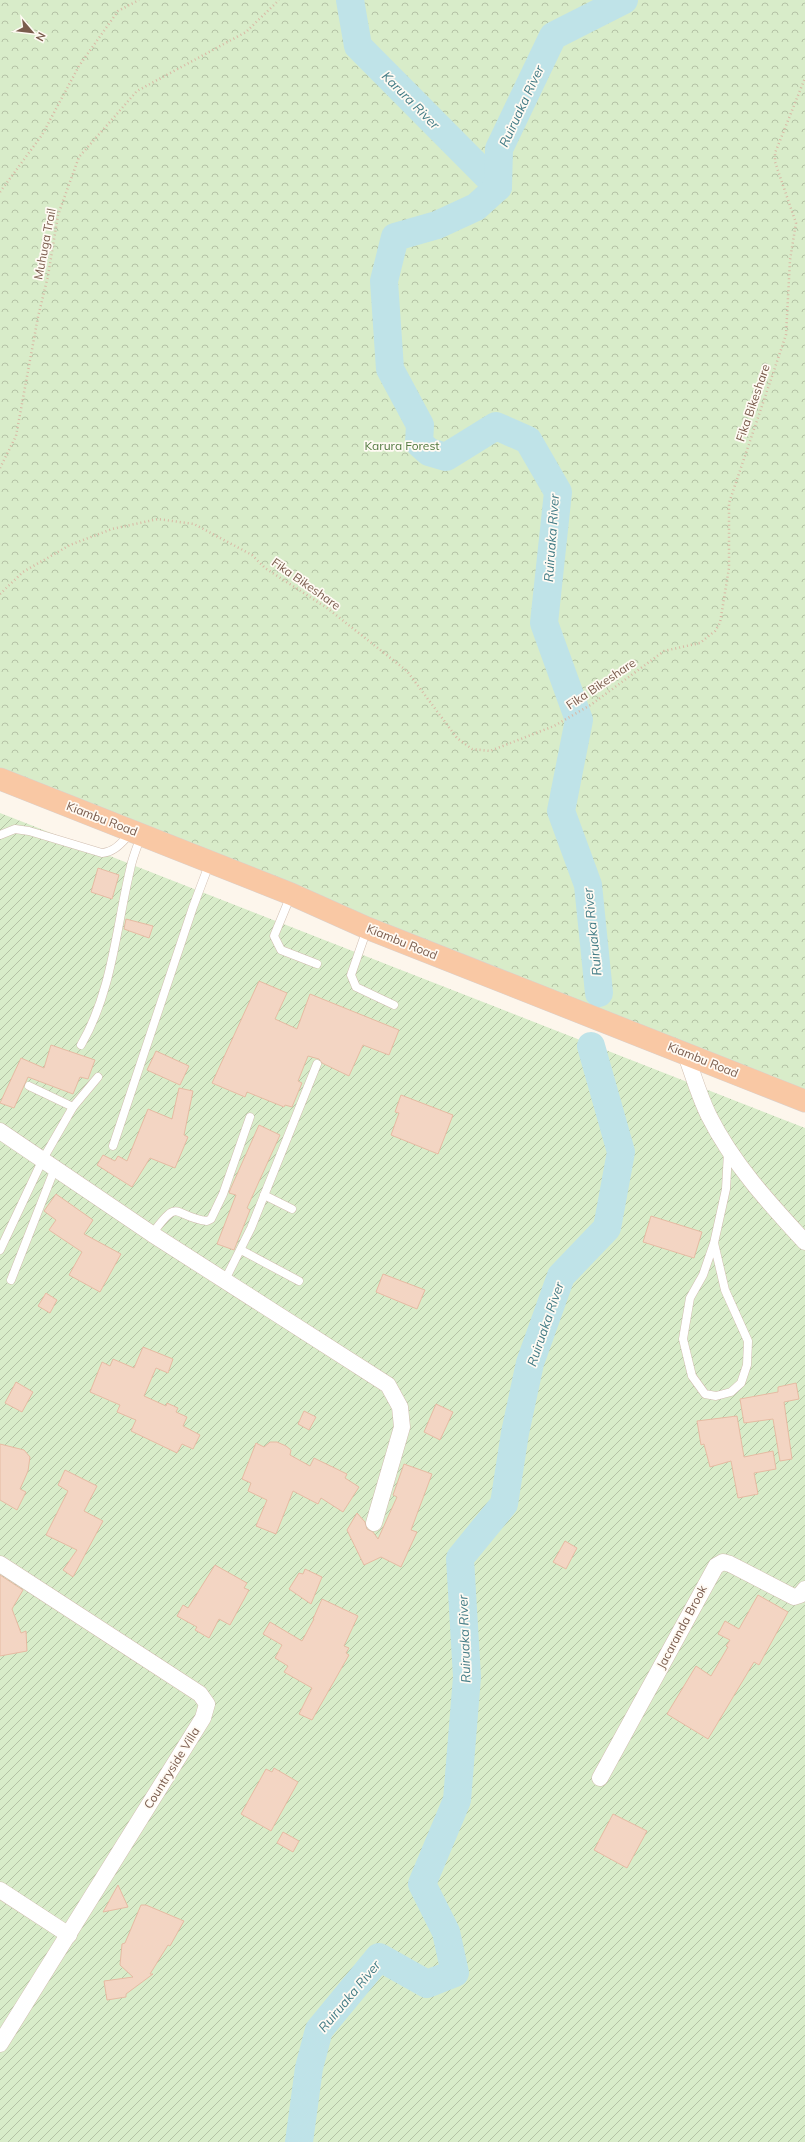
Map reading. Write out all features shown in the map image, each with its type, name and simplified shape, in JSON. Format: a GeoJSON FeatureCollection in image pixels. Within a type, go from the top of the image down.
{"type":"FeatureCollection","features":[{"type":"Feature","properties":{"kind":"highway","name":"Kiambu Road"},"geometry":{"type":"LineString","coordinates":[[0,779],[291,894],[367,928],[805,1101]]}},
{"type":"Feature","properties":{"kind":"street"},"geometry":{"type":"LineString","coordinates":[[685,1053],[708,1115],[728,1149],[773,1207],[805,1242]]}},
{"type":"Feature","properties":{"kind":"street"},"geometry":{"type":"LineString","coordinates":[[0,1132],[152,1234],[388,1385],[400,1407],[402,1427],[374,1523]]}},
{"type":"Feature","properties":{"kind":"street","name":"Jacaranda Brook"},"geometry":{"type":"LineString","coordinates":[[600,1778],[716,1566],[723,1562],[730,1564],[794,1597],[800,1595],[805,1589]]}},
{"type":"Feature","properties":{"kind":"street","name":"Countryside Villa"},"geometry":{"type":"LineString","coordinates":[[0,1564],[200,1694],[207,1704],[203,1718],[0,2044]]}},
{"type":"Feature","properties":{"kind":"street"},"geometry":{"type":"LineString","coordinates":[[0,1890],[69,1935]]}},
{"type":"Feature","properties":{"kind":"lane"},"geometry":{"type":"LineString","coordinates":[[0,835],[15,829],[29,830],[102,853],[110,852],[137,833]]}},
{"type":"Feature","properties":{"kind":"lane"},"geometry":{"type":"LineString","coordinates":[[81,1045],[97,1010],[113,957],[137,833]]}},
{"type":"Feature","properties":{"kind":"lane"},"geometry":{"type":"LineString","coordinates":[[113,1146],[193,907],[211,862]]}},
{"type":"Feature","properties":{"kind":"lane"},"geometry":{"type":"LineString","coordinates":[[291,894],[274,936],[281,950],[317,964]]}},
{"type":"Feature","properties":{"kind":"lane"},"geometry":{"type":"LineString","coordinates":[[367,928],[351,975],[356,987],[394,1005]]}},
{"type":"Feature","properties":{"kind":"lane"},"geometry":{"type":"LineString","coordinates":[[225,1280],[241,1250],[317,1064]]}},
{"type":"Feature","properties":{"kind":"lane"},"geometry":{"type":"LineString","coordinates":[[12,1280],[49,1164],[73,1107],[98,1077]]}},
{"type":"Feature","properties":{"kind":"lane"},"geometry":{"type":"LineString","coordinates":[[29,1086],[73,1107]]}},
{"type":"Feature","properties":{"kind":"lane"},"geometry":{"type":"LineString","coordinates":[[152,1234],[163,1220],[174,1211],[179,1211],[207,1222],[211,1219],[223,1194],[250,1117]]}},
{"type":"Feature","properties":{"kind":"lane"},"geometry":{"type":"LineString","coordinates":[[714,1243],[725,1290],[748,1341],[746,1365],[741,1383],[731,1392],[716,1396],[705,1394],[692,1376],[683,1339],[690,1298],[703,1274],[714,1243],[726,1189],[728,1149]]}},
{"type":"Feature","properties":{"kind":"lane"},"geometry":{"type":"LineString","coordinates":[[0,1250],[49,1164]]}},
{"type":"Feature","properties":{"kind":"lane"},"geometry":{"type":"LineString","coordinates":[[264,1195],[292,1209]]}},
{"type":"Feature","properties":{"kind":"lane"},"geometry":{"type":"LineString","coordinates":[[241,1250],[299,1280]]}},
{"type":"Feature","properties":{"kind":"path"},"geometry":{"type":"LineString","coordinates":[[0,192],[42,135],[79,66],[118,11],[139,0]]}},
{"type":"Feature","properties":{"kind":"path","name":"Muhuga Trail"},"geometry":{"type":"LineString","coordinates":[[0,468],[16,436],[38,317],[48,276],[58,215],[79,157],[137,91],[246,32],[279,0]]}},
{"type":"Feature","properties":{"kind":"path","name":"Fika Bikeshare"},"geometry":{"type":"LineString","coordinates":[[0,594],[23,572],[70,545],[112,529],[158,519],[194,524],[252,555],[265,568],[327,608],[407,671],[457,738],[472,749],[490,752],[554,726],[592,704],[664,651],[700,642],[716,631],[720,623],[729,568],[729,503],[786,335],[790,260],[796,224],[775,162],[775,153],[805,78]]}},
{"type":"Feature","properties":{"kind":"green space","name":"Karura Forest"},"geometry":{"type":"Polygon","coordinates":[[[0,0],[805,0],[805,1098],[0,774],[0,0]]]}},
{"type":"Feature","properties":{"kind":"green space"},"geometry":{"type":"Polygon","coordinates":[[[0,813],[805,1128],[805,2142],[0,2142],[0,813]]]}},
{"type":"Feature","properties":{"kind":"building"},"geometry":{"type":"Polygon","coordinates":[[[98,868],[119,875],[112,899],[91,892],[98,868]]]}},
{"type":"Feature","properties":{"kind":"building"},"geometry":{"type":"Polygon","coordinates":[[[126,919],[153,926],[149,938],[124,929],[126,919]]]}},
{"type":"Feature","properties":{"kind":"building"},"geometry":{"type":"Polygon","coordinates":[[[259,981],[287,993],[275,1019],[297,1029],[310,994],[399,1030],[389,1055],[363,1045],[349,1076],[322,1063],[319,1059],[308,1056],[298,1081],[302,1083],[292,1107],[285,1105],[284,1107],[247,1092],[245,1097],[212,1083],[259,981]]]}},
{"type":"Feature","properties":{"kind":"building"},"geometry":{"type":"Polygon","coordinates":[[[51,1045],[95,1060],[88,1079],[80,1077],[73,1094],[28,1077],[14,1108],[0,1103],[21,1058],[44,1068],[51,1045]]]}},
{"type":"Feature","properties":{"kind":"building"},"geometry":{"type":"Polygon","coordinates":[[[156,1051],[189,1066],[180,1085],[147,1070],[156,1051]]]}},
{"type":"Feature","properties":{"kind":"building"},"geometry":{"type":"Polygon","coordinates":[[[179,1088],[193,1091],[184,1135],[188,1137],[175,1168],[150,1158],[132,1187],[97,1165],[103,1155],[115,1161],[118,1156],[127,1161],[148,1109],[172,1119],[179,1088]]]}},
{"type":"Feature","properties":{"kind":"building"},"geometry":{"type":"Polygon","coordinates":[[[401,1095],[453,1115],[438,1154],[391,1135],[399,1113],[395,1112],[401,1095]]]}},
{"type":"Feature","properties":{"kind":"building"},"geometry":{"type":"Polygon","coordinates":[[[259,1125],[280,1135],[247,1208],[250,1210],[234,1250],[217,1244],[236,1195],[229,1193],[230,1190],[259,1125]]]}},
{"type":"Feature","properties":{"kind":"building"},"geometry":{"type":"Polygon","coordinates":[[[56,1194],[93,1220],[84,1234],[121,1254],[100,1292],[69,1275],[82,1252],[49,1230],[56,1220],[44,1211],[56,1194]]]}},
{"type":"Feature","properties":{"kind":"building"},"geometry":{"type":"Polygon","coordinates":[[[651,1216],[702,1232],[694,1258],[643,1242],[651,1216]]]}},
{"type":"Feature","properties":{"kind":"building"},"geometry":{"type":"Polygon","coordinates":[[[383,1274],[425,1290],[417,1309],[376,1292],[383,1274]]]}},
{"type":"Feature","properties":{"kind":"building"},"geometry":{"type":"Polygon","coordinates":[[[46,1293],[57,1300],[50,1313],[38,1306],[46,1293]]]}},
{"type":"Feature","properties":{"kind":"building"},"geometry":{"type":"Polygon","coordinates":[[[143,1347],[173,1359],[168,1373],[156,1368],[144,1396],[166,1406],[167,1403],[178,1408],[176,1412],[187,1417],[183,1426],[200,1435],[193,1449],[182,1444],[177,1453],[131,1431],[136,1420],[117,1412],[120,1405],[90,1392],[102,1362],[110,1366],[113,1359],[134,1368],[143,1347]]]}},
{"type":"Feature","properties":{"kind":"building"},"geometry":{"type":"Polygon","coordinates":[[[16,1382],[33,1392],[22,1412],[5,1403],[16,1382]]]}},
{"type":"Feature","properties":{"kind":"building"},"geometry":{"type":"Polygon","coordinates":[[[796,1383],[799,1399],[784,1402],[792,1459],[780,1461],[773,1419],[744,1423],[740,1399],[778,1392],[778,1387],[796,1383]]]}},
{"type":"Feature","properties":{"kind":"building"},"geometry":{"type":"Polygon","coordinates":[[[436,1404],[453,1412],[440,1440],[424,1432],[436,1404]]]}},
{"type":"Feature","properties":{"kind":"building"},"geometry":{"type":"Polygon","coordinates":[[[304,1411],[316,1417],[309,1430],[298,1424],[304,1411]]]}},
{"type":"Feature","properties":{"kind":"building"},"geometry":{"type":"Polygon","coordinates":[[[737,1416],[744,1457],[773,1451],[776,1469],[754,1473],[758,1494],[738,1498],[731,1461],[710,1467],[704,1444],[701,1445],[697,1421],[737,1416]]]}},
{"type":"Feature","properties":{"kind":"building"},"geometry":{"type":"Polygon","coordinates":[[[270,1442],[277,1442],[286,1446],[291,1450],[290,1455],[310,1466],[314,1458],[347,1474],[345,1478],[359,1487],[343,1512],[321,1498],[318,1504],[293,1491],[276,1534],[256,1526],[267,1500],[248,1491],[251,1483],[242,1479],[256,1443],[264,1447],[270,1442]]]}},
{"type":"Feature","properties":{"kind":"building"},"geometry":{"type":"Polygon","coordinates":[[[0,1444],[24,1450],[30,1457],[28,1471],[20,1489],[26,1492],[17,1510],[0,1500],[0,1444]]]}},
{"type":"Feature","properties":{"kind":"building"},"geometry":{"type":"Polygon","coordinates":[[[404,1464],[432,1474],[411,1530],[417,1532],[401,1567],[381,1557],[364,1565],[347,1530],[357,1513],[365,1522],[367,1529],[373,1532],[378,1539],[397,1497],[393,1495],[404,1464]]]}},
{"type":"Feature","properties":{"kind":"building"},"geometry":{"type":"Polygon","coordinates":[[[65,1470],[97,1486],[84,1511],[103,1521],[73,1577],[63,1570],[77,1550],[46,1535],[68,1491],[58,1485],[65,1470]]]}},
{"type":"Feature","properties":{"kind":"building"},"geometry":{"type":"Polygon","coordinates":[[[565,1541],[577,1548],[566,1569],[553,1562],[565,1541]]]}},
{"type":"Feature","properties":{"kind":"building"},"geometry":{"type":"Polygon","coordinates":[[[215,1565],[247,1583],[244,1588],[249,1590],[230,1625],[219,1619],[209,1638],[195,1630],[197,1627],[177,1616],[183,1605],[188,1608],[215,1565]]]}},
{"type":"Feature","properties":{"kind":"building"},"geometry":{"type":"Polygon","coordinates":[[[305,1569],[322,1577],[311,1604],[289,1589],[299,1573],[303,1574],[305,1569]]]}},
{"type":"Feature","properties":{"kind":"building"},"geometry":{"type":"Polygon","coordinates":[[[0,1575],[23,1590],[12,1609],[21,1633],[26,1631],[27,1651],[0,1656],[0,1575]]]}},
{"type":"Feature","properties":{"kind":"building"},"geometry":{"type":"Polygon","coordinates":[[[758,1595],[788,1612],[759,1665],[754,1662],[708,1739],[667,1714],[696,1666],[711,1676],[728,1647],[726,1646],[730,1640],[718,1634],[725,1621],[739,1629],[758,1595]]]}},
{"type":"Feature","properties":{"kind":"building"},"geometry":{"type":"Polygon","coordinates":[[[322,1599],[358,1616],[344,1646],[349,1648],[346,1653],[349,1655],[312,1720],[299,1714],[312,1688],[284,1672],[288,1666],[275,1658],[282,1645],[263,1634],[270,1622],[302,1641],[314,1619],[322,1599]]]}},
{"type":"Feature","properties":{"kind":"building"},"geometry":{"type":"Polygon","coordinates":[[[274,1768],[298,1782],[271,1831],[241,1814],[266,1769],[272,1772],[274,1768]]]}},
{"type":"Feature","properties":{"kind":"building"},"geometry":{"type":"Polygon","coordinates":[[[613,1814],[647,1831],[627,1868],[594,1850],[613,1814]]]}},
{"type":"Feature","properties":{"kind":"building"},"geometry":{"type":"Polygon","coordinates":[[[283,1832],[299,1841],[293,1852],[277,1843],[283,1832]]]}},
{"type":"Feature","properties":{"kind":"building"},"geometry":{"type":"Polygon","coordinates":[[[118,1885],[128,1907],[103,1912],[118,1885]]]}},
{"type":"Feature","properties":{"kind":"building"},"geometry":{"type":"Polygon","coordinates":[[[141,1905],[146,1905],[184,1921],[170,1946],[168,1945],[150,1974],[153,1974],[126,1994],[126,1997],[107,2000],[104,1981],[133,1977],[120,1965],[122,1944],[125,1943],[141,1905]]]}},
{"type":"Feature","properties":{"kind":"waterway","name":"Karura River"},"geometry":{"type":"LineString","coordinates":[[350,0],[358,46],[498,187]]}},
{"type":"Feature","properties":{"kind":"waterway","name":"Ruiruaka River"},"geometry":{"type":"LineString","coordinates":[[599,993],[588,885],[561,811],[579,720],[544,623],[558,492],[528,440],[496,426],[446,457],[429,452],[419,443],[420,425],[390,369],[384,281],[395,237],[437,225],[476,207],[498,187],[499,149],[553,36],[624,0]]}},
{"type":"Feature","properties":{"kind":"waterway","name":"Ruiruaka River"},"geometry":{"type":"LineString","coordinates":[[299,2142],[309,2068],[319,2030],[379,1957],[427,1984],[455,1973],[446,1932],[422,1884],[457,1800],[467,1677],[460,1558],[504,1504],[515,1433],[530,1363],[561,1276],[607,1228],[621,1152],[591,1046]]}}]}
